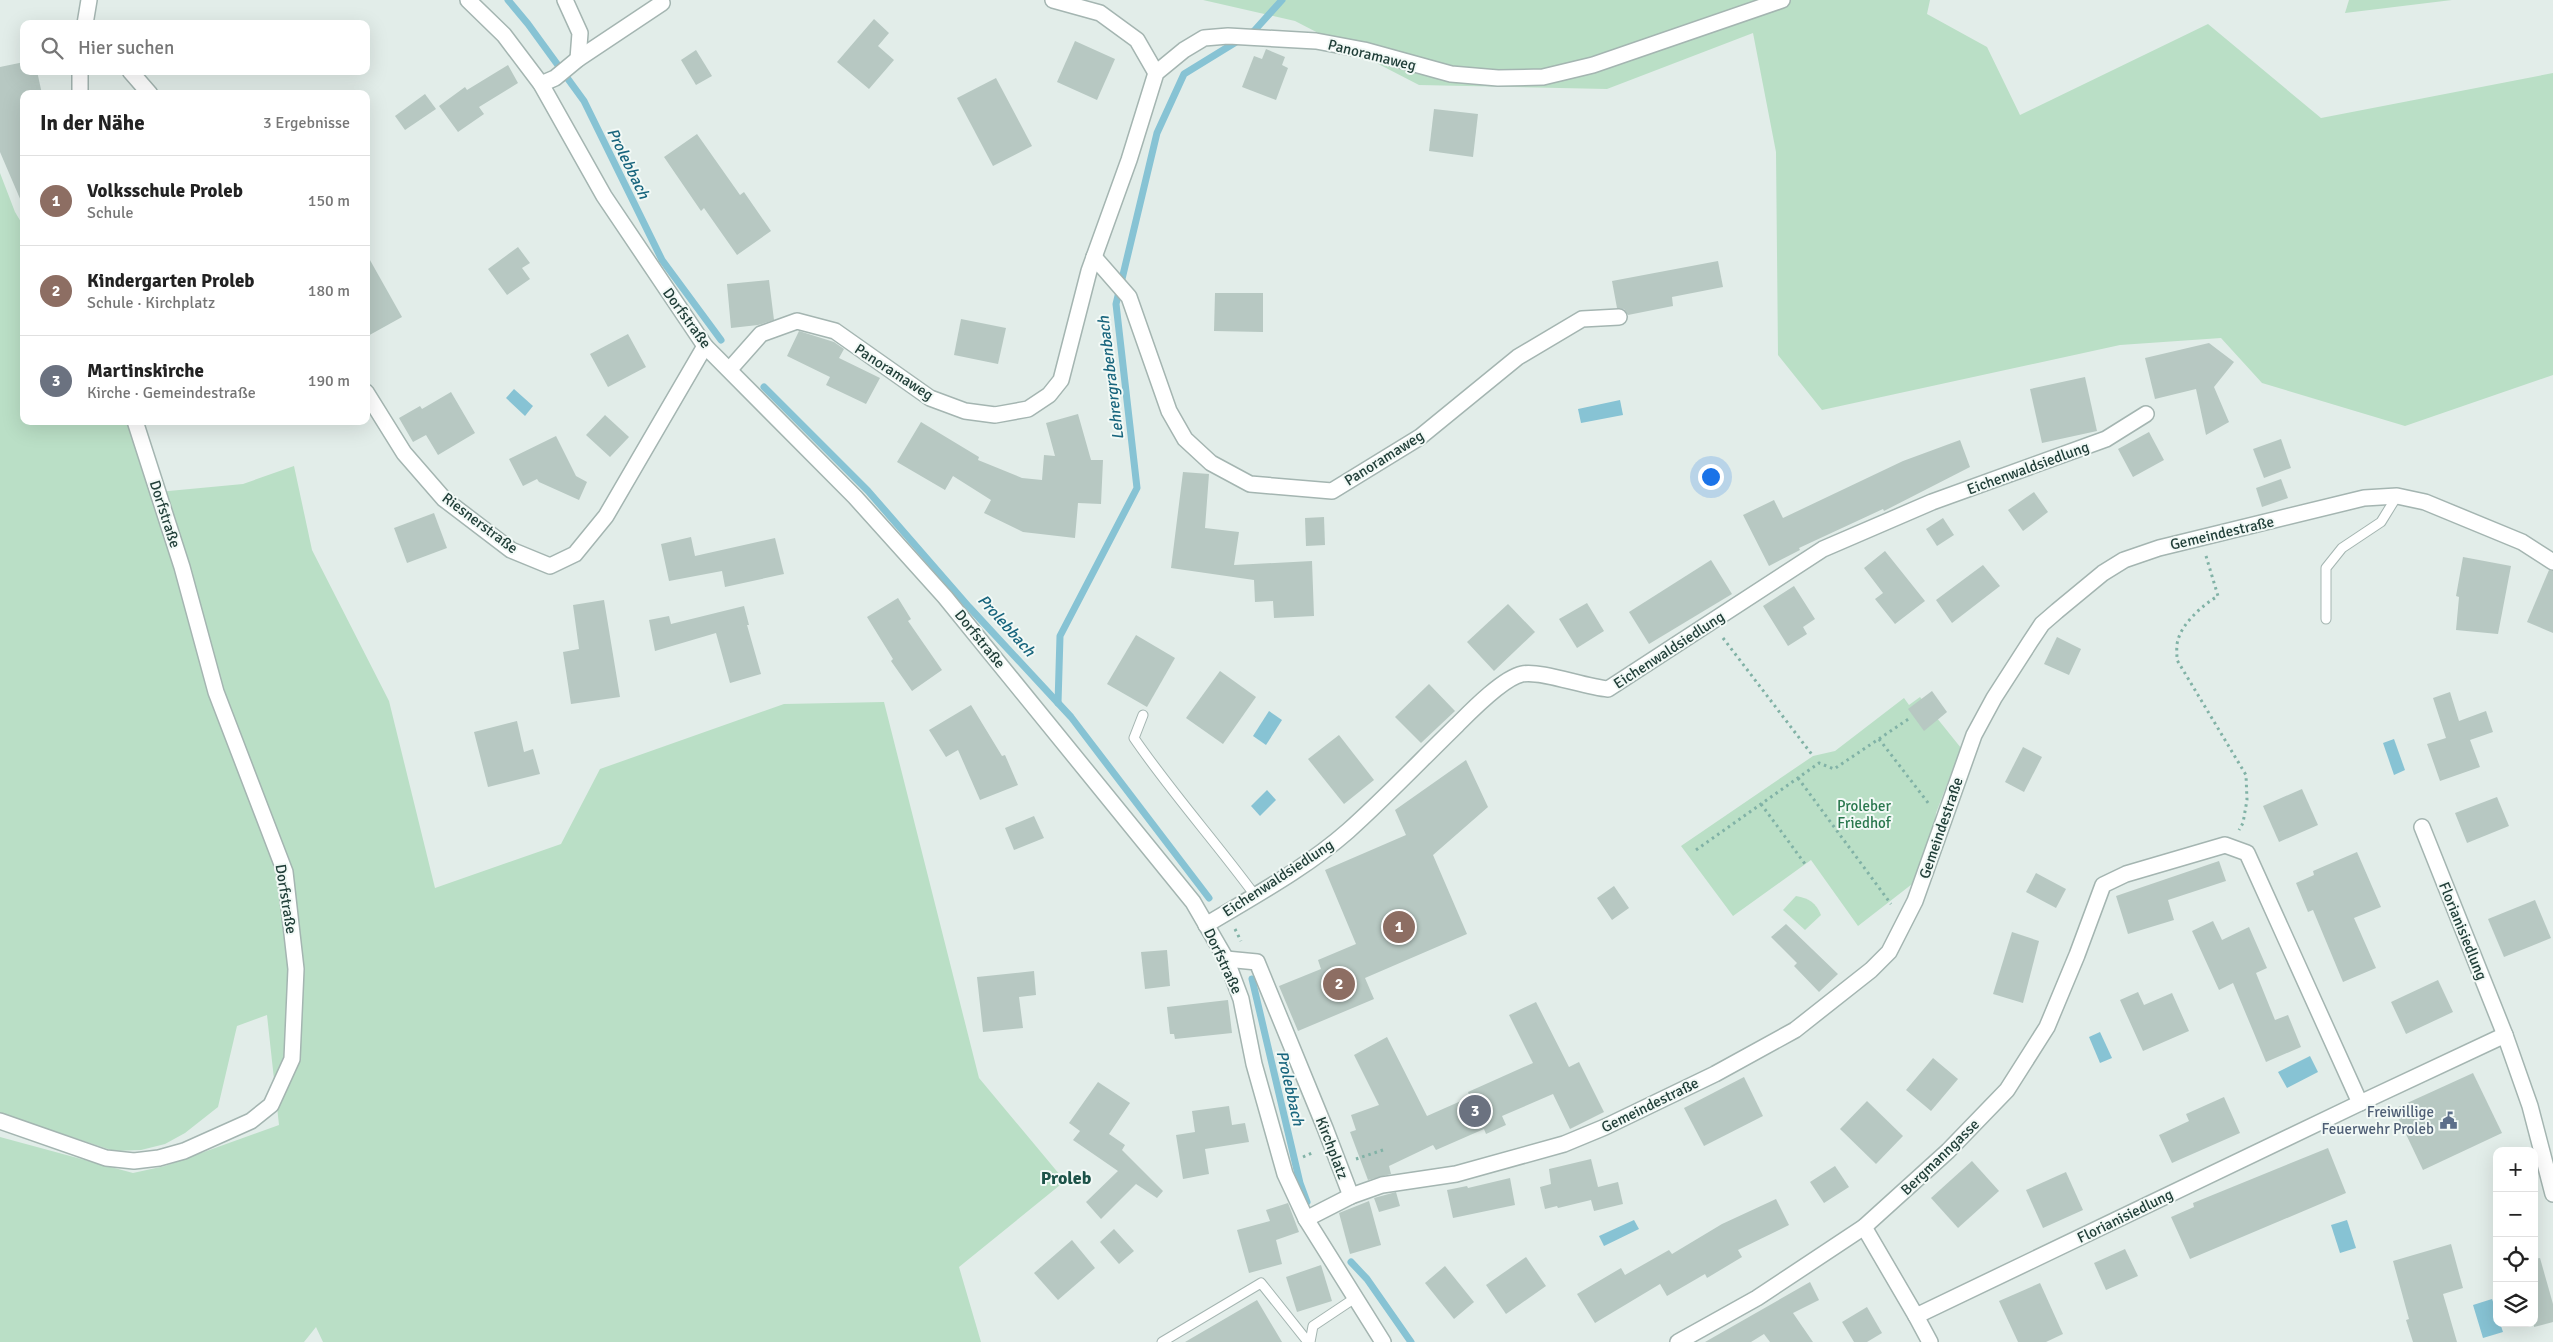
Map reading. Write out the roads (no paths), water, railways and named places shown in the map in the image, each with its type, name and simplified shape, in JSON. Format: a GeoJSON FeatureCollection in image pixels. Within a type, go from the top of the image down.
{"type":"FeatureCollection","features":[{"type":"Feature","properties":{"kind":"street"},"geometry":{"type":"LineString","coordinates":[[86,20],[89,0]]}},
{"type":"Feature","properties":{"kind":"street","name":"Dorfstraße"},"geometry":{"type":"LineString","coordinates":[[468,0],[548,81],[604,196],[705,346],[730,369],[861,504],[946,597],[1193,902],[1226,959],[1241,999],[1254,1064],[1285,1174],[1306,1220],[1383,1342]]}},
{"type":"Feature","properties":{"kind":"street"},"geometry":{"type":"LineString","coordinates":[[565,0],[580,33],[578,59]]}},
{"type":"Feature","properties":{"kind":"street"},"geometry":{"type":"LineString","coordinates":[[1053,0],[1100,13],[1137,40],[1156,73]]}},
{"type":"Feature","properties":{"kind":"street","name":"Panoramaweg"},"geometry":{"type":"LineString","coordinates":[[730,369],[761,334],[797,321],[835,331],[930,398],[965,411],[995,415],[1028,409],[1049,395],[1061,380],[1156,73],[1184,50],[1204,38],[1228,36],[1316,41],[1364,50],[1451,74],[1498,78],[1543,77],[1593,65],[1782,0]]}},
{"type":"Feature","properties":{"kind":"street"},"geometry":{"type":"LineString","coordinates":[[548,81],[662,3]]}},
{"type":"Feature","properties":{"kind":"street"},"geometry":{"type":"LineString","coordinates":[[80,75],[80,90]]}},
{"type":"Feature","properties":{"kind":"street"},"geometry":{"type":"LineString","coordinates":[[133,75],[147,90]]}},
{"type":"Feature","properties":{"kind":"street","name":"Panoramaweg"},"geometry":{"type":"LineString","coordinates":[[1099,262],[1129,297],[1169,411],[1185,439],[1211,463],[1250,484],[1332,491],[1420,437],[1518,357],[1582,319],[1619,317]]}},
{"type":"Feature","properties":{"kind":"street","name":"Riesnerstraße"},"geometry":{"type":"LineString","coordinates":[[370,398],[404,453],[444,499],[511,550],[550,566],[575,554],[606,516],[705,346]]}},
{"type":"Feature","properties":{"kind":"street","name":"Eichenwaldsiedlung"},"geometry":{"type":"LineString","coordinates":[[1206,925],[1316,856],[1348,830],[1469,714],[1506,683],[1522,674],[1544,675],[1588,688],[1608,689],[1823,549],[1932,502],[2106,439],[2146,414]]}},
{"type":"Feature","properties":{"kind":"street","name":"Dorfstraße"},"geometry":{"type":"LineString","coordinates":[[0,1121],[106,1158],[134,1161],[159,1158],[184,1151],[251,1121],[272,1104],[292,1059],[296,969],[285,872],[216,692],[182,567],[135,425]]}},
{"type":"Feature","properties":{"kind":"street","name":"Gemeindestraße"},"geometry":{"type":"LineString","coordinates":[[1306,1220],[1351,1196],[1382,1185],[1456,1174],[1564,1144],[1606,1127],[1715,1074],[1795,1030],[1872,970],[1889,952],[1916,902],[1974,736],[1994,698],[2042,624],[2103,573],[2124,560],[2159,548],[2364,498],[2397,496],[2425,502],[2522,542],[2553,562]]}},
{"type":"Feature","properties":{"kind":"street","name":"Florianisiedlung"},"geometry":{"type":"LineString","coordinates":[[2422,827],[2505,1036],[2530,1106],[2553,1194]]}},
{"type":"Feature","properties":{"kind":"street","name":"Bergmanngasse"},"geometry":{"type":"LineString","coordinates":[[1678,1342],[1756,1298],[1864,1227],[1948,1151],[2007,1090],[2047,1027],[2103,885],[2126,874],[2225,845],[2247,853],[2360,1102]]}},
{"type":"Feature","properties":{"kind":"street","name":"Kirchplatz"},"geometry":{"type":"LineString","coordinates":[[1226,959],[1257,962],[1351,1196]]}},
{"type":"Feature","properties":{"kind":"street","name":"Florianisiedlung"},"geometry":{"type":"LineString","coordinates":[[1916,1316],[2360,1102],[2505,1036]]}},
{"type":"Feature","properties":{"kind":"street"},"geometry":{"type":"LineString","coordinates":[[1864,1227],[1930,1342]]}},
{"type":"Feature","properties":{"kind":"lane"},"geometry":{"type":"LineString","coordinates":[[2326,619],[2326,568],[2342,548],[2381,522],[2397,496]]}},
{"type":"Feature","properties":{"kind":"lane"},"geometry":{"type":"LineString","coordinates":[[1143,715],[1134,738],[1154,766],[1218,844],[1254,894]]}},
{"type":"Feature","properties":{"kind":"lane"},"geometry":{"type":"LineString","coordinates":[[1162,1342],[1261,1283],[1309,1342]]}},
{"type":"Feature","properties":{"kind":"lane"},"geometry":{"type":"LineString","coordinates":[[1309,1342],[1313,1326],[1355,1298]]}},
{"type":"Feature","properties":{"kind":"water"},"geometry":{"type":"Polygon","coordinates":[[[514,389],[533,406],[525,416],[506,398],[514,389]]]}},
{"type":"Feature","properties":{"kind":"water"},"geometry":{"type":"Polygon","coordinates":[[[1620,400],[1623,415],[1581,423],[1578,409],[1620,400]]]}},
{"type":"Feature","properties":{"kind":"water"},"geometry":{"type":"Polygon","coordinates":[[[1269,711],[1282,720],[1266,745],[1253,736],[1269,711]]]}},
{"type":"Feature","properties":{"kind":"water"},"geometry":{"type":"Polygon","coordinates":[[[2394,739],[2405,770],[2394,775],[2383,743],[2394,739]]]}},
{"type":"Feature","properties":{"kind":"water"},"geometry":{"type":"Polygon","coordinates":[[[1267,790],[1276,800],[1260,816],[1251,806],[1267,790]]]}},
{"type":"Feature","properties":{"kind":"water"},"geometry":{"type":"Polygon","coordinates":[[[2100,1032],[2112,1058],[2100,1063],[2089,1037],[2100,1032]]]}},
{"type":"Feature","properties":{"kind":"water"},"geometry":{"type":"Polygon","coordinates":[[[2310,1056],[2318,1072],[2287,1088],[2278,1072],[2310,1056]]]}},
{"type":"Feature","properties":{"kind":"water"},"geometry":{"type":"Polygon","coordinates":[[[1634,1220],[1639,1229],[1604,1246],[1599,1236],[1634,1220]]]}},
{"type":"Feature","properties":{"kind":"water"},"geometry":{"type":"Polygon","coordinates":[[[2347,1220],[2356,1248],[2340,1253],[2331,1225],[2347,1220]]]}},
{"type":"Feature","properties":{"kind":"water"},"geometry":{"type":"Polygon","coordinates":[[[2492,1299],[2493,1327],[2501,1327],[2503,1332],[2483,1338],[2473,1305],[2492,1299]]]}},
{"type":"Feature","properties":{"kind":"waterway","name":"Prolebbach"},"geometry":{"type":"LineString","coordinates":[[508,0],[528,24],[584,101],[662,260],[721,340]]}},
{"type":"Feature","properties":{"kind":"waterway","name":"Lehrergrabenbach"},"geometry":{"type":"LineString","coordinates":[[1058,703],[1060,636],[1137,488],[1116,304],[1157,133],[1184,74],[1254,31],[1282,0]]}},
{"type":"Feature","properties":{"kind":"waterway","name":"Prolebbach"},"geometry":{"type":"LineString","coordinates":[[764,387],[868,491],[969,607],[1071,717],[1209,898]]}},
{"type":"Feature","properties":{"kind":"waterway","name":"Prolebbach"},"geometry":{"type":"LineString","coordinates":[[1252,979],[1300,1183],[1307,1202]]}},
{"type":"Feature","properties":{"kind":"waterway","name":"Prolebbach"},"geometry":{"type":"LineString","coordinates":[[1351,1262],[1367,1279],[1411,1342]]}},
{"type":"Feature","properties":{"kind":"place","name":"Volksschule Proleb"},"geometry":{"type":"Point","coordinates":[1399,927]}},
{"type":"Feature","properties":{"kind":"place","name":"Kindergarten Proleb"},"geometry":{"type":"Point","coordinates":[1339,984]}},
{"type":"Feature","properties":{"kind":"place","name":"Martinskirche"},"geometry":{"type":"Point","coordinates":[1475,1111]}},
{"type":"Feature","properties":{"kind":"place","name":"Freiwillige Feuerwehr Proleb"},"geometry":{"type":"Point","coordinates":[2448,1121]}},
{"type":"Feature","properties":{"kind":"district","name":"Proleb"},"geometry":{"type":"Point","coordinates":[1066,1178]}},
{"type":"Feature","properties":{"kind":"park label","name":"Proleber Friedhof"},"geometry":{"type":"Point","coordinates":[1864,814]}}]}
